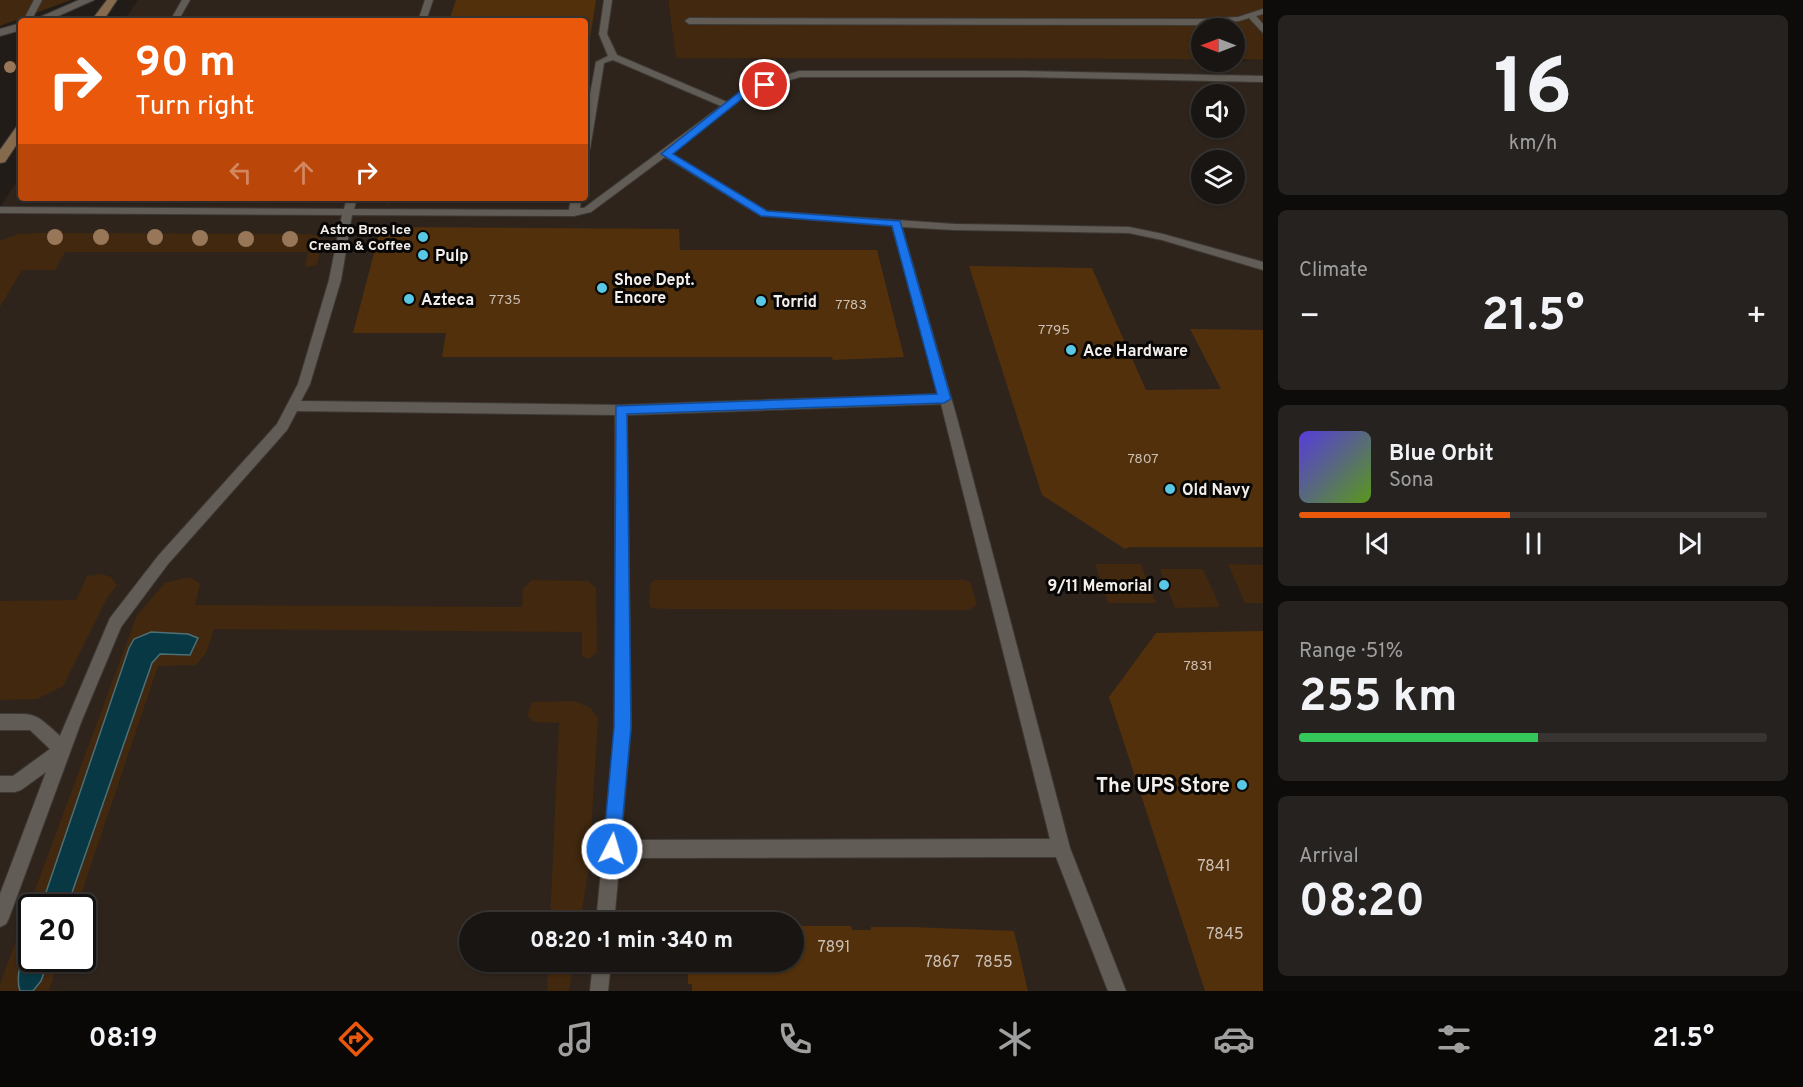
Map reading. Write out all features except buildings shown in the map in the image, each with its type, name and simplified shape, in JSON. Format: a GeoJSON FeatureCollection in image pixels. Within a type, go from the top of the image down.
{"type":"FeatureCollection","features":[{"type":"Feature","properties":{"kind":"main road"},"geometry":{"type":"LineString","coordinates":[[99,18],[112,0]]}},
{"type":"Feature","properties":{"kind":"main road"},"geometry":{"type":"LineString","coordinates":[[0,159],[18,133]]}},
{"type":"Feature","properties":{"kind":"street"},"geometry":{"type":"LineString","coordinates":[[44,18],[89,0]]}},
{"type":"Feature","properties":{"kind":"street"},"geometry":{"type":"LineString","coordinates":[[0,33],[18,27]]}},
{"type":"Feature","properties":{"kind":"lane"},"geometry":{"type":"LineString","coordinates":[[29,18],[38,0]]}},
{"type":"Feature","properties":{"kind":"lane"},"geometry":{"type":"LineString","coordinates":[[176,18],[186,0]]}},
{"type":"Feature","properties":{"kind":"lane"},"geometry":{"type":"LineString","coordinates":[[423,18],[429,0]]}},
{"type":"Feature","properties":{"kind":"lane"},"geometry":{"type":"LineString","coordinates":[[608,0],[603,34],[613,57],[727,105]]}},
{"type":"Feature","properties":{"kind":"lane"},"geometry":{"type":"LineString","coordinates":[[689,21],[1202,22],[1251,15],[1263,11]]}},
{"type":"Feature","properties":{"kind":"lane"},"geometry":{"type":"LineString","coordinates":[[1251,15],[1263,30]]}},
{"type":"Feature","properties":{"kind":"lane"},"geometry":{"type":"LineString","coordinates":[[588,132],[600,62],[613,57]]}},
{"type":"Feature","properties":{"kind":"lane"},"geometry":{"type":"LineString","coordinates":[[0,210],[350,205],[574,213],[587,210],[666,154],[748,90],[799,74],[1024,74],[1263,79]]}},
{"type":"Feature","properties":{"kind":"lane"},"geometry":{"type":"LineString","coordinates":[[666,154],[765,214],[987,229],[1129,230],[1163,237],[1263,266]]}},
{"type":"Feature","properties":{"kind":"lane"},"geometry":{"type":"LineString","coordinates":[[574,213],[576,201]]}},
{"type":"Feature","properties":{"kind":"lane"},"geometry":{"type":"LineString","coordinates":[[0,918],[63,750],[115,623],[163,560],[282,427],[304,384],[335,280],[343,229],[350,205]]}},
{"type":"Feature","properties":{"kind":"lane"},"geometry":{"type":"LineString","coordinates":[[896,223],[1061,848],[1117,991]]}},
{"type":"Feature","properties":{"kind":"lane"},"geometry":{"type":"LineString","coordinates":[[293,406],[621,410],[944,399]]}},
{"type":"Feature","properties":{"kind":"lane"},"geometry":{"type":"LineString","coordinates":[[606,912],[622,727],[621,410]]}},
{"type":"Feature","properties":{"kind":"lane"},"geometry":{"type":"LineString","coordinates":[[0,722],[33,722],[63,750]]}},
{"type":"Feature","properties":{"kind":"lane"},"geometry":{"type":"LineString","coordinates":[[0,784],[15,784],[63,750]]}},
{"type":"Feature","properties":{"kind":"lane"},"geometry":{"type":"LineString","coordinates":[[612,849],[1061,848]]}},
{"type":"Feature","properties":{"kind":"lane"},"geometry":{"type":"LineString","coordinates":[[599,991],[601,972]]}},
{"type":"Feature","properties":{"kind":"shaded area"},"geometry":{"type":"Polygon","coordinates":[[[0,0],[71,0],[18,18],[0,26],[0,0]]]}},
{"type":"Feature","properties":{"kind":"shaded area"},"geometry":{"type":"Polygon","coordinates":[[[138,0],[668,0],[676,58],[1191,59],[1191,72],[1245,72],[1245,61],[1263,60],[1263,991],[0,991],[0,207],[18,180],[18,201],[588,201],[588,18],[126,18],[138,0]]]}},
{"type":"Feature","properties":{"kind":"shaded area"},"geometry":{"type":"Polygon","coordinates":[[[668,0],[1263,0],[1263,60],[1245,59],[1245,18],[1191,18],[1191,59],[676,58],[668,0]]]}},
{"type":"Feature","properties":{"kind":"shaded area"},"geometry":{"type":"Polygon","coordinates":[[[18,234],[303,234],[320,235],[321,247],[317,265],[305,267],[308,252],[65,252],[55,270],[22,270],[0,307],[0,241],[18,234]]]}},
{"type":"Feature","properties":{"kind":"shaded area"},"geometry":{"type":"Polygon","coordinates":[[[1095,564],[1141,564],[1156,603],[1108,603],[1095,564]]]}},
{"type":"Feature","properties":{"kind":"shaded area"},"geometry":{"type":"Polygon","coordinates":[[[1228,564],[1263,565],[1263,603],[1245,603],[1228,564]]]}},
{"type":"Feature","properties":{"kind":"shaded area"},"geometry":{"type":"Polygon","coordinates":[[[1160,569],[1203,569],[1220,607],[1175,608],[1160,569]]]}},
{"type":"Feature","properties":{"kind":"shaded area"},"geometry":{"type":"Polygon","coordinates":[[[102,574],[111,577],[117,585],[107,598],[63,686],[37,699],[0,700],[0,601],[76,600],[87,576],[102,574]]]}},
{"type":"Feature","properties":{"kind":"shaded area"},"geometry":{"type":"Polygon","coordinates":[[[192,578],[200,584],[195,605],[522,607],[523,588],[532,580],[588,581],[596,588],[597,653],[588,659],[582,656],[582,632],[214,629],[206,653],[196,665],[158,666],[81,894],[33,894],[137,615],[165,583],[192,578]]]}},
{"type":"Feature","properties":{"kind":"shaded area"},"geometry":{"type":"Polygon","coordinates":[[[655,580],[965,580],[971,583],[977,605],[968,610],[651,608],[649,603],[651,582],[655,580]]]}},
{"type":"Feature","properties":{"kind":"shaded area"},"geometry":{"type":"Polygon","coordinates":[[[574,701],[591,708],[598,718],[589,867],[582,912],[550,912],[559,723],[534,722],[527,716],[532,702],[574,701]]]}},
{"type":"Feature","properties":{"kind":"shaded area"},"geometry":{"type":"Polygon","coordinates":[[[18,936],[18,972],[55,972],[49,990],[72,991],[0,991],[0,984],[18,936]]]}},
{"type":"Feature","properties":{"kind":"shaded area"},"geometry":{"type":"Polygon","coordinates":[[[548,972],[572,972],[569,991],[547,991],[548,972]]]}},
{"type":"Feature","properties":{"kind":"water"},"geometry":{"type":"Polygon","coordinates":[[[151,632],[188,634],[198,638],[190,655],[160,654],[152,663],[72,894],[45,894],[129,648],[134,639],[151,632]]]}},
{"type":"Feature","properties":{"kind":"water"},"geometry":{"type":"Polygon","coordinates":[[[19,972],[44,972],[33,991],[20,991],[19,972]]]}},
{"type":"Feature","properties":{"kind":"place","name":"Astro Bros Ice Cream & Coffee"},"geometry":{"type":"Point","coordinates":[423,237]}},
{"type":"Feature","properties":{"kind":"place","name":"Pulp"},"geometry":{"type":"Point","coordinates":[423,255]}},
{"type":"Feature","properties":{"kind":"place","name":"Shoe Dept. Encore"},"geometry":{"type":"Point","coordinates":[602,288]}},
{"type":"Feature","properties":{"kind":"place","name":"Azteca"},"geometry":{"type":"Point","coordinates":[409,299]}},
{"type":"Feature","properties":{"kind":"place","name":"Torrid"},"geometry":{"type":"Point","coordinates":[761,301]}},
{"type":"Feature","properties":{"kind":"place","name":"Ace Hardware"},"geometry":{"type":"Point","coordinates":[1071,350]}},
{"type":"Feature","properties":{"kind":"place","name":"Old Navy"},"geometry":{"type":"Point","coordinates":[1170,489]}},
{"type":"Feature","properties":{"kind":"place","name":"9/11 Memorial"},"geometry":{"type":"Point","coordinates":[1164,585]}},
{"type":"Feature","properties":{"kind":"place","name":"The UPS Store"},"geometry":{"type":"Point","coordinates":[1242,785]}},
{"type":"Feature","properties":{"kind":"route"},"geometry":{"type":"LineString","coordinates":[[612,849],[622,727],[621,410],[944,399],[896,223],[765,214],[666,154],[745,92],[765,85]]}}]}
